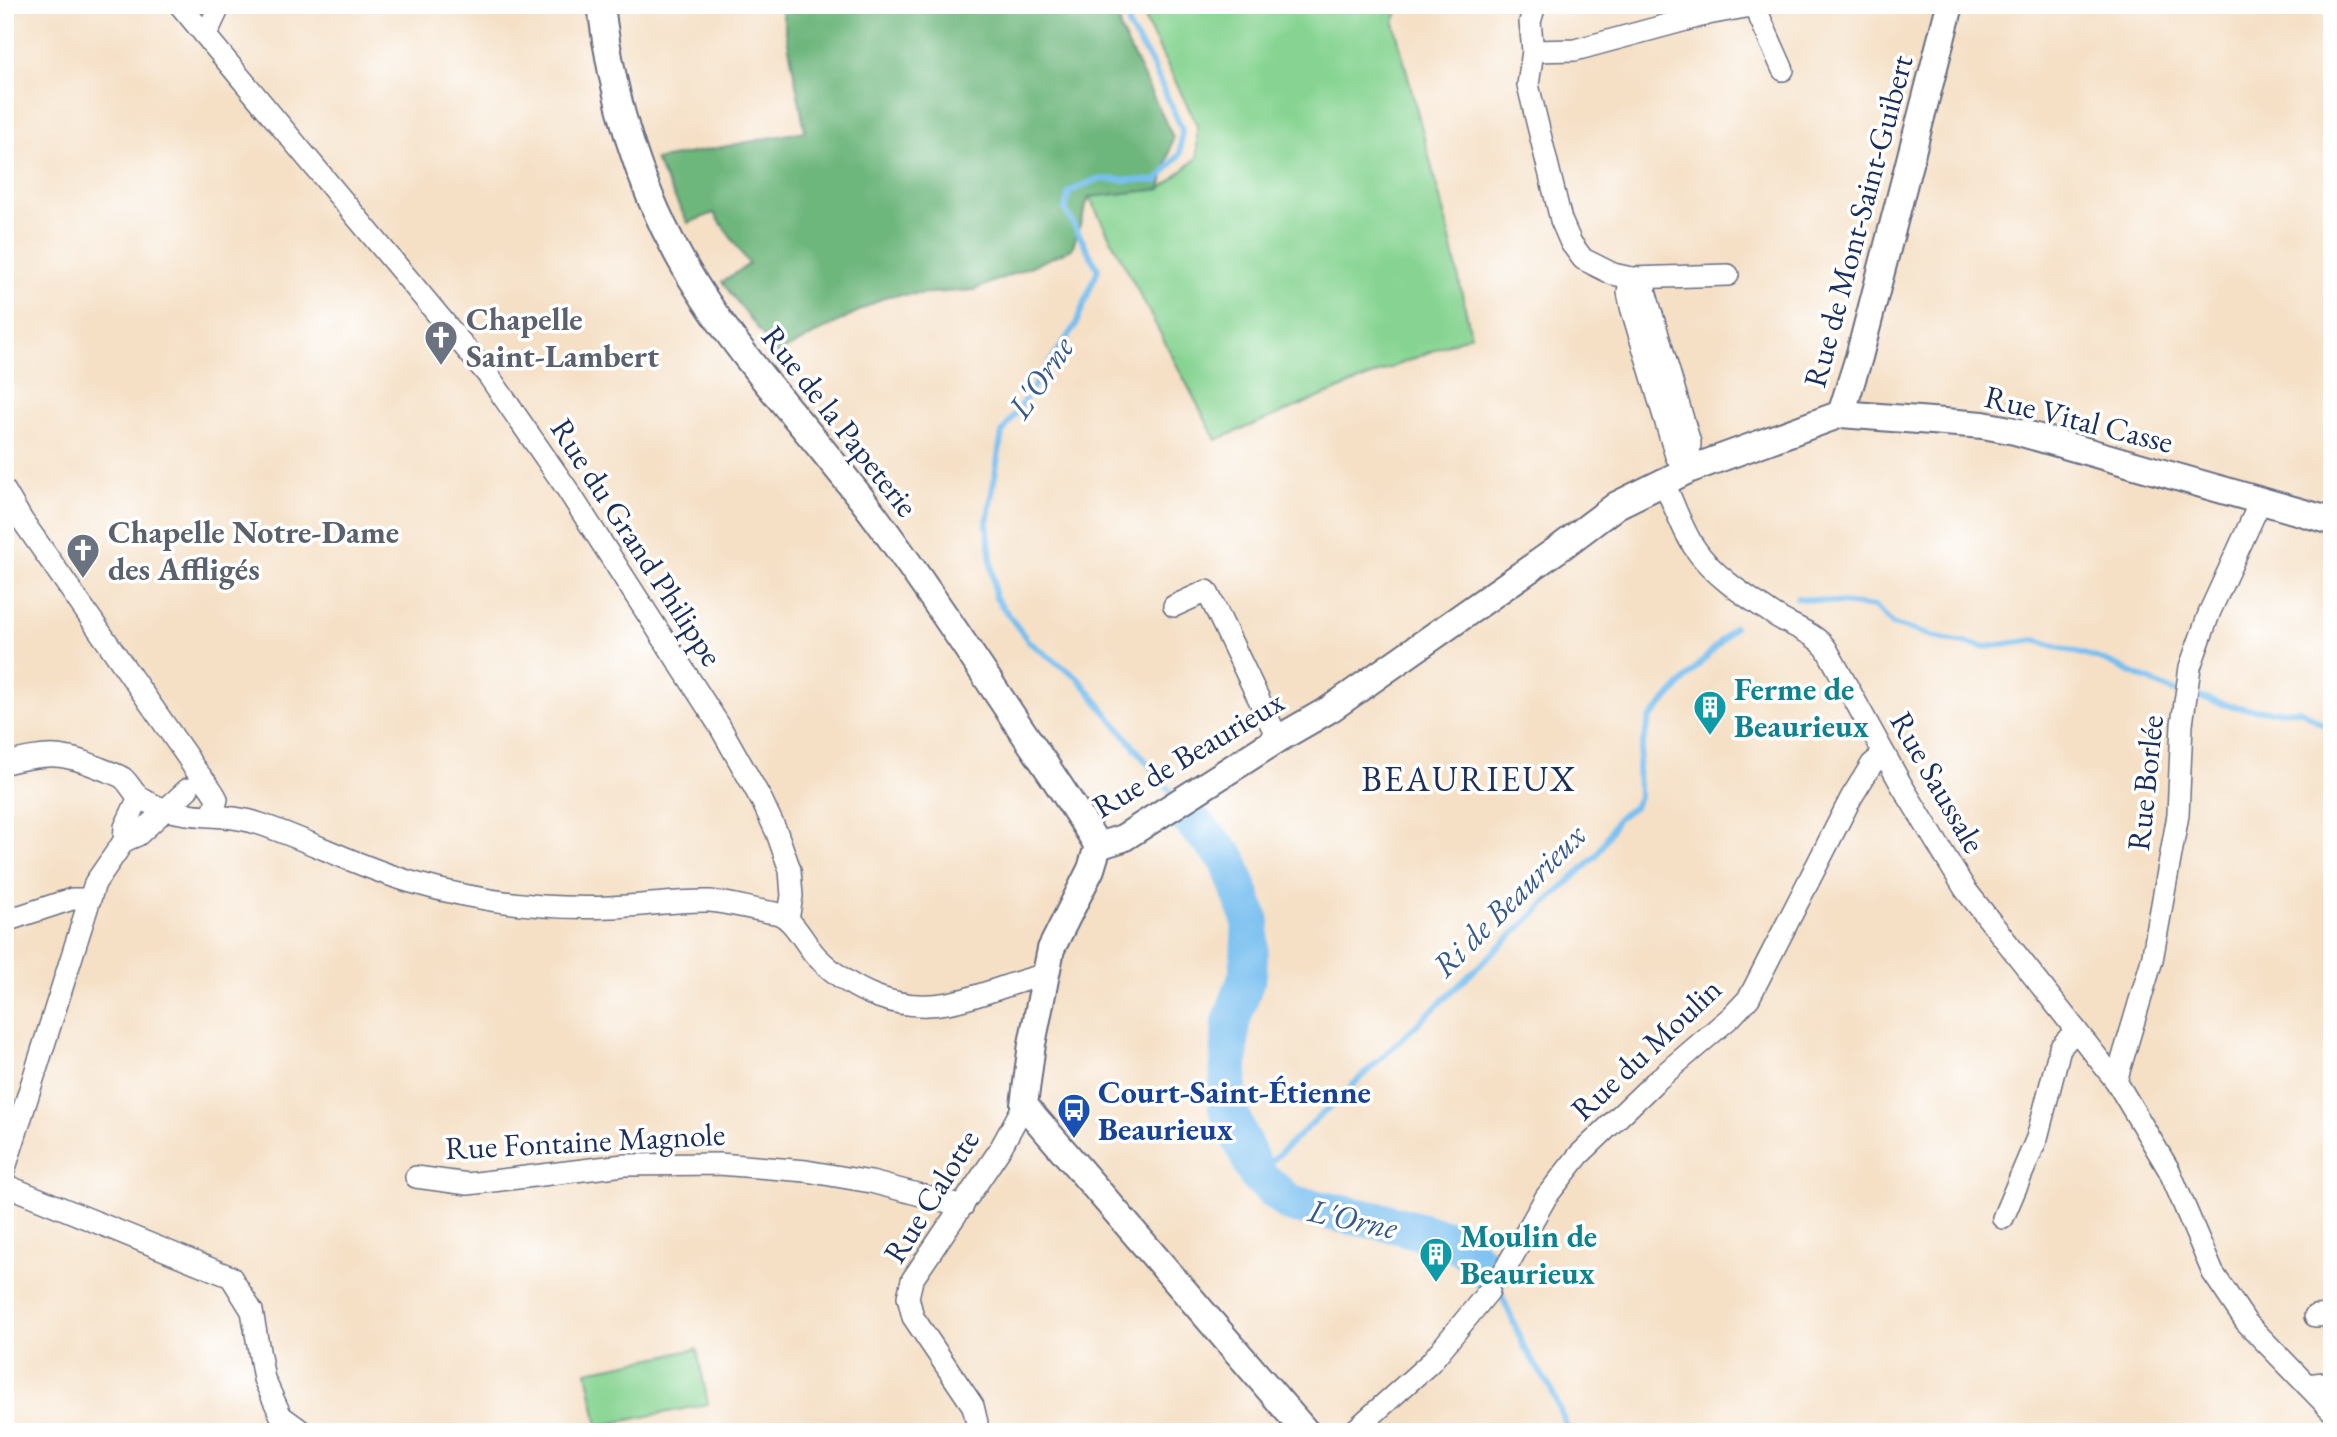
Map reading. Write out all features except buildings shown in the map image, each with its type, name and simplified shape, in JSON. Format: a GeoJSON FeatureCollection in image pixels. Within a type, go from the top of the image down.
{"type":"FeatureCollection","features":[{"type":"Feature","properties":{"kind":"street","name":"Rue du Grand Philippe"},"geometry":{"type":"LineString","coordinates":[[180,5],[488,375],[567,489],[719,725],[762,801],[778,833],[790,870],[792,896],[788,920]]}},
{"type":"Feature","properties":{"kind":"street"},"geometry":{"type":"LineString","coordinates":[[206,35],[220,5]]}},
{"type":"Feature","properties":{"kind":"street","name":"Rue de la Papeterie"},"geometry":{"type":"LineString","coordinates":[[601,5],[610,69],[629,143],[675,250],[732,337],[883,527],[1098,846]]}},
{"type":"Feature","properties":{"kind":"street"},"geometry":{"type":"LineString","coordinates":[[1535,5],[1531,22],[1533,51],[1529,69],[1529,92],[1561,220],[1571,243],[1583,259],[1613,274],[1630,278],[1728,275]]}},
{"type":"Feature","properties":{"kind":"street","name":"Rue de Mont-Saint-Guibert"},"geometry":{"type":"LineString","coordinates":[[1841,414],[1859,358],[1950,5]]}},
{"type":"Feature","properties":{"kind":"street"},"geometry":{"type":"LineString","coordinates":[[1533,51],[1575,50],[1708,14],[1756,6],[1783,70]]}},
{"type":"Feature","properties":{"kind":"street"},"geometry":{"type":"LineString","coordinates":[[1630,278],[1642,287],[1649,304],[1690,443],[1688,470]]}},
{"type":"Feature","properties":{"kind":"street","name":"Rue Vital Casse"},"geometry":{"type":"LineString","coordinates":[[1688,470],[1841,414],[1983,425],[2015,430],[2332,521]]}},
{"type":"Feature","properties":{"kind":"street","name":"Rue de Beaurieux"},"geometry":{"type":"LineString","coordinates":[[1024,1105],[1044,975],[1051,948],[1091,869],[1098,846],[1123,838],[1330,709],[1617,505],[1688,470]]}},
{"type":"Feature","properties":{"kind":"street","name":"Rue Saussale"},"geometry":{"type":"LineString","coordinates":[[1664,483],[1695,549],[1714,570],[1751,600],[1819,639],[1826,648],[1884,754],[1965,889],[2116,1081],[2169,1170],[2213,1273],[2246,1322],[2329,1405]]}},
{"type":"Feature","properties":{"kind":"street"},"geometry":{"type":"LineString","coordinates":[[5,491],[22,520],[193,768],[201,773],[198,791],[166,810],[138,835],[124,841]]}},
{"type":"Feature","properties":{"kind":"street","name":"Rue Borlée"},"geometry":{"type":"LineString","coordinates":[[2116,1081],[2152,960],[2178,815],[2182,724],[2190,667],[2210,611],[2262,500]]}},
{"type":"Feature","properties":{"kind":"street"},"geometry":{"type":"LineString","coordinates":[[1174,606],[1207,591],[1278,739]]}},
{"type":"Feature","properties":{"kind":"street","name":"Rue du Moulin"},"geometry":{"type":"LineString","coordinates":[[1353,1432],[1430,1363],[1495,1283],[1546,1198],[1579,1155],[1749,998],[1851,798],[1872,764],[1884,754]]}},
{"type":"Feature","properties":{"kind":"street"},"geometry":{"type":"LineString","coordinates":[[5,763],[42,755],[68,756],[122,778],[139,797],[166,810],[258,823]]}},
{"type":"Feature","properties":{"kind":"street"},"geometry":{"type":"LineString","coordinates":[[198,791],[258,823],[376,870],[481,900],[537,906],[609,907],[712,901],[761,913],[779,914],[788,920],[816,956],[845,981],[875,998],[895,1003],[948,1003],[1044,975]]}},
{"type":"Feature","properties":{"kind":"street"},"geometry":{"type":"LineString","coordinates":[[198,791],[217,799],[205,815]]}},
{"type":"Feature","properties":{"kind":"street"},"geometry":{"type":"LineString","coordinates":[[5,1168],[95,883],[124,841],[125,827],[139,797]]}},
{"type":"Feature","properties":{"kind":"street"},"geometry":{"type":"LineString","coordinates":[[5,922],[72,899],[90,899]]}},
{"type":"Feature","properties":{"kind":"street"},"geometry":{"type":"LineString","coordinates":[[2003,1218],[2037,1138],[2060,1048],[2076,1030]]}},
{"type":"Feature","properties":{"kind":"street"},"geometry":{"type":"LineString","coordinates":[[1024,1105],[1306,1432]]}},
{"type":"Feature","properties":{"kind":"street","name":"Rue Calotte"},"geometry":{"type":"LineString","coordinates":[[977,1432],[973,1406],[913,1317],[908,1297],[912,1280],[999,1151],[1024,1105]]}},
{"type":"Feature","properties":{"kind":"street","name":"Rue Fontaine Magnole"},"geometry":{"type":"LineString","coordinates":[[416,1177],[468,1184],[624,1165],[731,1164],[806,1171],[871,1182],[963,1206]]}},
{"type":"Feature","properties":{"kind":"street"},"geometry":{"type":"LineString","coordinates":[[5,1185],[231,1277],[252,1311],[264,1379],[281,1416],[303,1432]]}},
{"type":"Feature","properties":{"kind":"street"},"geometry":{"type":"LineString","coordinates":[[2307,1385],[2332,1381]]}},
{"type":"Feature","properties":{"kind":"green space"},"geometry":{"type":"Polygon","coordinates":[[[782,5],[1119,5],[1120,29],[1173,137],[1161,189],[1089,197],[1072,249],[974,290],[887,296],[777,354],[722,282],[749,264],[714,213],[688,223],[655,160],[805,131],[782,5]]]}},
{"type":"Feature","properties":{"kind":"green space"},"geometry":{"type":"Polygon","coordinates":[[[1145,5],[1400,5],[1394,23],[1447,225],[1471,335],[1216,440],[1089,197],[1161,189],[1197,158],[1197,125],[1146,22],[1145,5]]]}},
{"type":"Feature","properties":{"kind":"green space"},"geometry":{"type":"Polygon","coordinates":[[[697,1349],[708,1404],[598,1426],[587,1371],[697,1349]]]}},
{"type":"Feature","properties":{"kind":"waterway","name":"L'Orne"},"geometry":{"type":"LineString","coordinates":[[1128,5],[1129,27],[1150,60],[1182,129],[1180,154],[1157,181],[1097,179],[1069,192],[1065,209],[1098,269],[1075,326],[1002,433],[987,523],[995,597],[1029,642],[1078,678],[1171,792]]}},
{"type":"Feature","properties":{"kind":"waterway","name":"Ri de Beaurieux"},"geometry":{"type":"LineString","coordinates":[[1797,598],[1876,607],[1892,624],[1942,639],[1986,647],[2035,640],[2103,660],[2175,692]]}},
{"type":"Feature","properties":{"kind":"waterway","name":"Ri de Beaurieux"},"geometry":{"type":"LineString","coordinates":[[1257,1175],[1597,855],[1618,818],[1634,807],[1639,797],[1638,764],[1649,719],[1734,627]]}},
{"type":"Feature","properties":{"kind":"waterway","name":"Ri de Beaurieux"},"geometry":{"type":"LineString","coordinates":[[2199,697],[2230,706],[2269,711],[2300,710],[2327,727],[2332,726]]}},
{"type":"Feature","properties":{"kind":"waterway","name":"L'Orne"},"geometry":{"type":"LineString","coordinates":[[1187,816],[1228,859],[1251,922],[1248,974],[1231,1022],[1227,1108],[1257,1175],[1291,1204],[1394,1224],[1444,1238],[1464,1248],[1490,1274]]}},
{"type":"Feature","properties":{"kind":"waterway","name":"L'Orne"},"geometry":{"type":"LineString","coordinates":[[1490,1274],[1524,1347],[1551,1389],[1569,1432]]}},
{"type":"Feature","properties":{"kind":"place","name":"Chapelle Saint-Lambert"},"geometry":{"type":"Point","coordinates":[441,367]}},
{"type":"Feature","properties":{"kind":"place","name":"Chapelle Notre-Dame des Affligés"},"geometry":{"type":"Point","coordinates":[83,580]}},
{"type":"Feature","properties":{"kind":"place","name":"Ferme de Beaurieux"},"geometry":{"type":"Point","coordinates":[1710,737]}},
{"type":"Feature","properties":{"kind":"place","name":"Court-Saint-Étienne Beaurieux"},"geometry":{"type":"Point","coordinates":[1074,1140]}},
{"type":"Feature","properties":{"kind":"place","name":"Moulin de Beaurieux"},"geometry":{"type":"Point","coordinates":[1436,1284]}},
{"type":"Feature","properties":{"kind":"district","name":"BEAURIEUX"},"geometry":{"type":"Point","coordinates":[1469,779]}}]}
